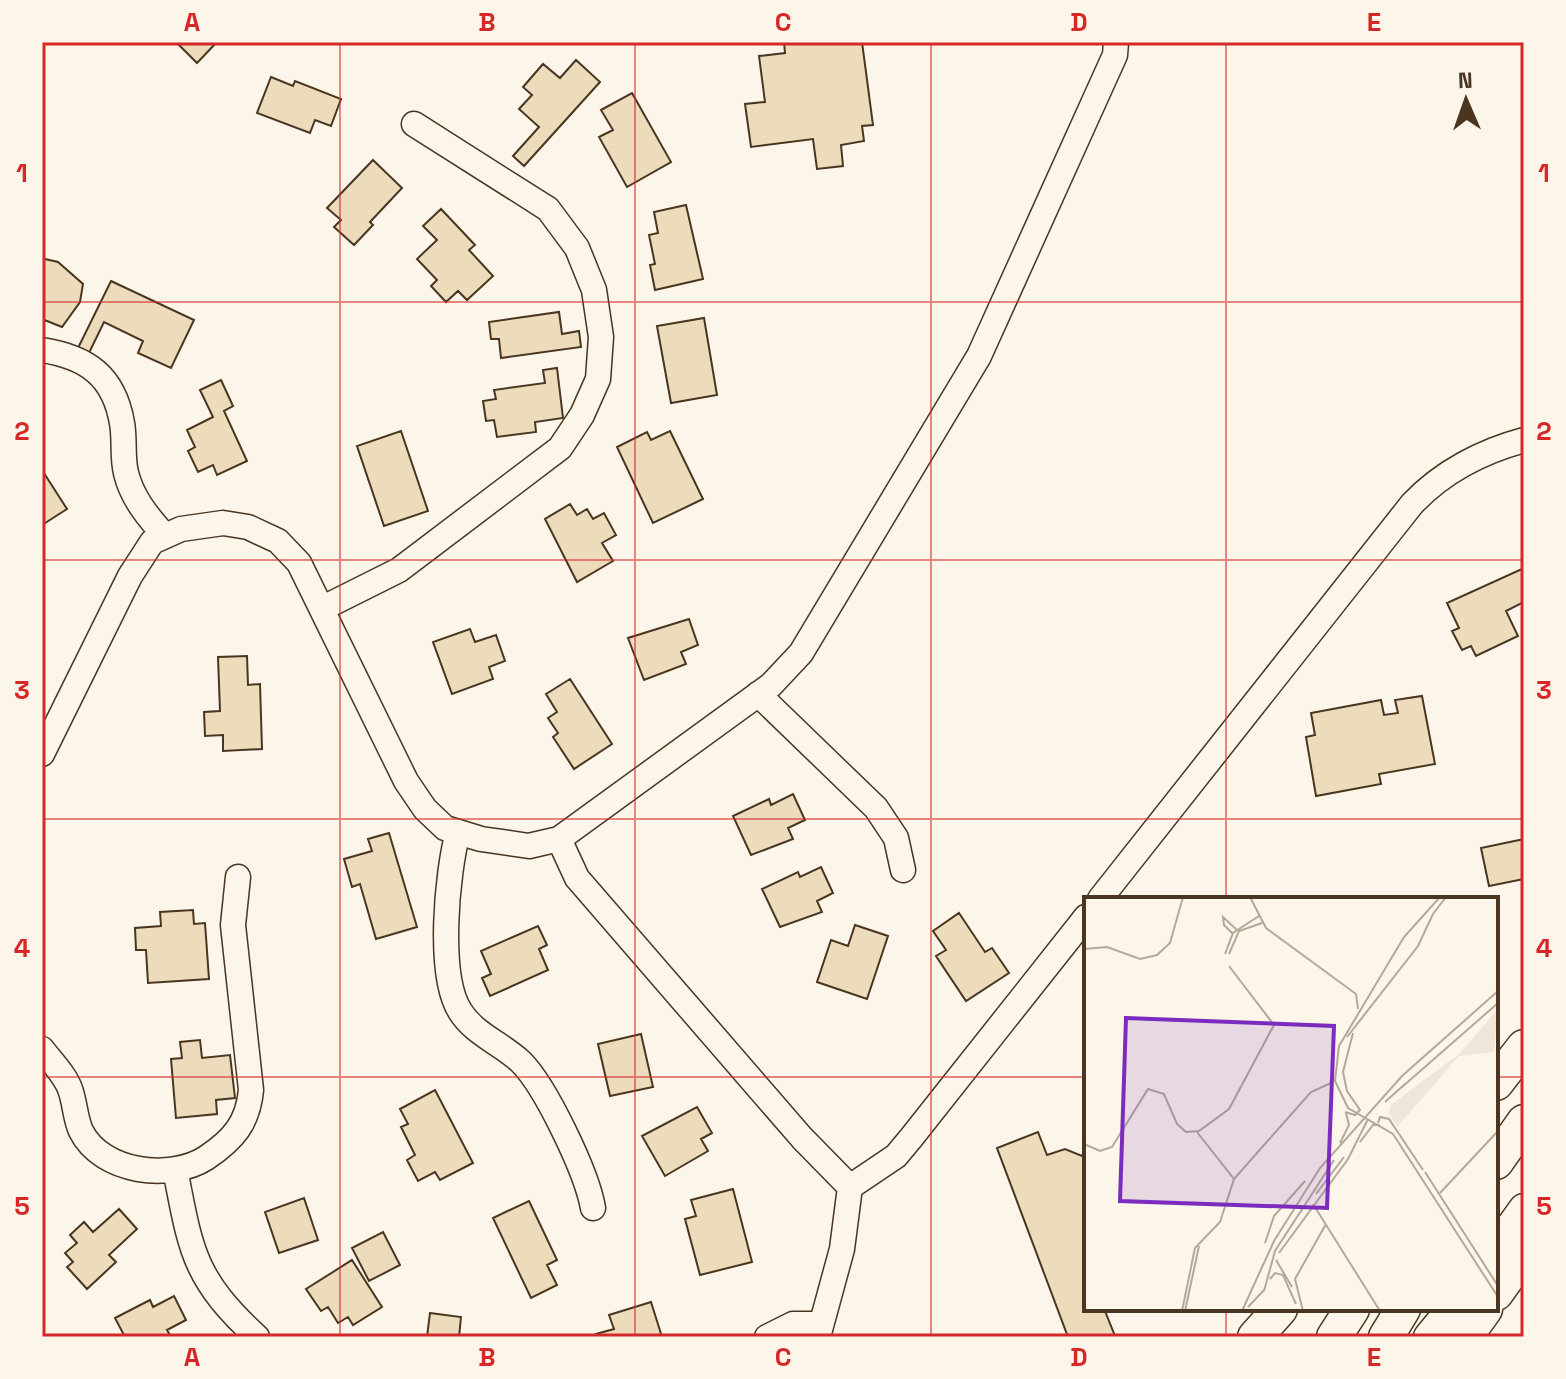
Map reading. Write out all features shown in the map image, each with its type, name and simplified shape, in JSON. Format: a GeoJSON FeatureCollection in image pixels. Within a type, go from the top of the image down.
{"type":"FeatureCollection","features":[{"type":"Feature","properties":{"kind":"highway"},"geometry":{"type":"LineString","coordinates":[[1498,1059],[1524,1038]]}},
{"type":"Feature","properties":{"kind":"highway"},"geometry":{"type":"LineString","coordinates":[[1498,1080],[1524,1047]]}},
{"type":"Feature","properties":{"kind":"highway"},"geometry":{"type":"LineString","coordinates":[[1498,1159],[1524,1122]]}},
{"type":"Feature","properties":{"kind":"highway"},"geometry":{"type":"LineString","coordinates":[[1498,1290],[1524,1254]]}},
{"type":"Feature","properties":{"kind":"highway"},"geometry":{"type":"LineString","coordinates":[[1255,1337],[1278,1311]]}},
{"type":"Feature","properties":{"kind":"highway"},"geometry":{"type":"LineString","coordinates":[[1334,1337],[1351,1311]]}},
{"type":"Feature","properties":{"kind":"highway"},"geometry":{"type":"LineString","coordinates":[[1386,1337],[1402,1311]]}},
{"type":"Feature","properties":{"kind":"highway"},"geometry":{"type":"LineString","coordinates":[[1465,1337],[1484,1311]]}},
{"type":"Feature","properties":{"kind":"main road"},"geometry":{"type":"LineString","coordinates":[[1498,1245],[1524,1209]]}},
{"type":"Feature","properties":{"kind":"main road"},"geometry":{"type":"LineString","coordinates":[[1429,1337],[1450,1311]]}},
{"type":"Feature","properties":{"kind":"street"},"geometry":{"type":"LineString","coordinates":[[42,754],[130,576],[152,542],[181,529],[223,523],[248,527],[278,541],[299,563],[406,781],[425,809],[445,828],[481,839],[529,846],[559,839],[758,694],[801,653],[979,356],[1115,55],[1116,42]]}},
{"type":"Feature","properties":{"kind":"street"},"geometry":{"type":"LineString","coordinates":[[323,608],[399,570],[560,448],[582,415],[598,379],[601,337],[594,290],[577,248],[548,209],[505,179],[442,145],[414,124]]}},
{"type":"Feature","properties":{"kind":"street"},"geometry":{"type":"LineString","coordinates":[[42,350],[86,362],[106,378],[122,422],[126,471],[134,494],[165,536]]}},
{"type":"Feature","properties":{"kind":"street"},"geometry":{"type":"LineString","coordinates":[[1102,897],[1412,504],[1429,486],[1468,462],[1494,448],[1524,440]]}},
{"type":"Feature","properties":{"kind":"street"},"geometry":{"type":"LineString","coordinates":[[758,694],[876,808],[896,838],[903,870]]}},
{"type":"Feature","properties":{"kind":"street"},"geometry":{"type":"LineString","coordinates":[[458,832],[447,894],[451,986],[460,1011],[481,1033],[520,1061],[533,1077],[578,1163],[593,1208]]}},
{"type":"Feature","properties":{"kind":"street"},"geometry":{"type":"LineString","coordinates":[[559,839],[577,878],[802,1138],[850,1187]]}},
{"type":"Feature","properties":{"kind":"street"},"geometry":{"type":"LineString","coordinates":[[42,1049],[69,1086],[81,1132],[98,1149],[120,1163],[142,1169],[175,1169],[196,1164],[219,1150],[239,1132],[249,1112],[250,1060],[233,925],[238,877]]}},
{"type":"Feature","properties":{"kind":"street"},"geometry":{"type":"LineString","coordinates":[[767,1337],[793,1324],[820,1331],[842,1249],[850,1187],[896,1156],[1084,920]]}},
{"type":"Feature","properties":{"kind":"street"},"geometry":{"type":"LineString","coordinates":[[175,1169],[195,1260],[215,1296],[257,1337]]}},
{"type":"Feature","properties":{"kind":"building"},"geometry":{"type":"Polygon","coordinates":[[[176,42],[217,42],[197,63],[176,42]]]}},
{"type":"Feature","properties":{"kind":"building"},"geometry":{"type":"Polygon","coordinates":[[[784,42],[862,42],[873,125],[862,126],[864,141],[841,145],[843,166],[817,169],[813,139],[751,147],[745,104],[765,102],[759,56],[785,53],[784,42]]]}},
{"type":"Feature","properties":{"kind":"building"},"geometry":{"type":"Polygon","coordinates":[[[576,60],[600,82],[524,166],[513,156],[539,127],[519,109],[532,95],[523,87],[543,64],[560,78],[576,60]]]}},
{"type":"Feature","properties":{"kind":"building"},"geometry":{"type":"Polygon","coordinates":[[[271,77],[293,86],[295,81],[341,99],[331,126],[315,120],[310,133],[257,113],[271,77]]]}},
{"type":"Feature","properties":{"kind":"building"},"geometry":{"type":"Polygon","coordinates":[[[632,93],[671,162],[627,187],[599,137],[613,130],[601,110],[632,93]]]}},
{"type":"Feature","properties":{"kind":"building"},"geometry":{"type":"Polygon","coordinates":[[[373,160],[402,188],[370,222],[373,225],[354,245],[334,227],[341,220],[327,208],[373,160]]]}},
{"type":"Feature","properties":{"kind":"building"},"geometry":{"type":"Polygon","coordinates":[[[686,205],[703,279],[655,290],[650,265],[655,264],[649,235],[658,233],[654,212],[686,205]]]}},
{"type":"Feature","properties":{"kind":"building"},"geometry":{"type":"Polygon","coordinates":[[[441,209],[475,245],[469,250],[493,276],[467,300],[458,291],[446,302],[431,286],[437,280],[417,259],[437,240],[423,226],[441,209]]]}},
{"type":"Feature","properties":{"kind":"building"},"geometry":{"type":"Polygon","coordinates":[[[45,259],[58,262],[83,284],[80,302],[62,327],[42,319],[42,262],[45,259]]]}},
{"type":"Feature","properties":{"kind":"building"},"geometry":{"type":"Polygon","coordinates":[[[111,281],[194,320],[171,368],[138,353],[143,341],[104,322],[88,355],[77,350],[111,281]]]}},
{"type":"Feature","properties":{"kind":"building"},"geometry":{"type":"Polygon","coordinates":[[[559,312],[562,334],[579,331],[581,347],[501,358],[499,339],[491,339],[489,322],[559,312]]]}},
{"type":"Feature","properties":{"kind":"building"},"geometry":{"type":"Polygon","coordinates":[[[704,318],[717,395],[671,403],[657,326],[704,318]]]}},
{"type":"Feature","properties":{"kind":"building"},"geometry":{"type":"Polygon","coordinates":[[[557,368],[563,418],[535,422],[536,432],[497,437],[494,420],[486,421],[483,401],[496,399],[494,390],[545,383],[543,370],[557,368]]]}},
{"type":"Feature","properties":{"kind":"building"},"geometry":{"type":"Polygon","coordinates":[[[221,380],[233,406],[224,411],[247,461],[217,475],[213,465],[198,472],[188,451],[195,447],[187,430],[213,417],[200,390],[221,380]]]}},
{"type":"Feature","properties":{"kind":"building"},"geometry":{"type":"Polygon","coordinates":[[[401,431],[428,511],[384,526],[357,446],[401,431]]]}},
{"type":"Feature","properties":{"kind":"building"},"geometry":{"type":"Polygon","coordinates":[[[670,431],[703,499],[653,523],[617,447],[647,432],[651,440],[670,431]]]}},
{"type":"Feature","properties":{"kind":"building"},"geometry":{"type":"Polygon","coordinates":[[[42,470],[67,509],[42,525],[42,470]]]}},
{"type":"Feature","properties":{"kind":"building"},"geometry":{"type":"Polygon","coordinates":[[[570,504],[577,515],[587,509],[593,519],[604,513],[616,535],[602,543],[613,561],[577,582],[545,519],[570,504]]]}},
{"type":"Feature","properties":{"kind":"building"},"geometry":{"type":"Polygon","coordinates":[[[1524,568],[1524,602],[1506,611],[1518,636],[1476,656],[1471,646],[1462,650],[1452,631],[1459,628],[1447,603],[1524,568]]]}},
{"type":"Feature","properties":{"kind":"building"},"geometry":{"type":"Polygon","coordinates":[[[689,619],[698,645],[681,652],[686,664],[644,680],[628,638],[689,619]]]}},
{"type":"Feature","properties":{"kind":"building"},"geometry":{"type":"Polygon","coordinates":[[[470,629],[475,642],[496,635],[505,661],[489,667],[493,679],[452,694],[433,642],[470,629]]]}},
{"type":"Feature","properties":{"kind":"building"},"geometry":{"type":"Polygon","coordinates":[[[247,656],[248,685],[260,684],[262,749],[223,751],[223,735],[205,736],[204,712],[220,711],[218,657],[247,656]]]}},
{"type":"Feature","properties":{"kind":"building"},"geometry":{"type":"Polygon","coordinates":[[[570,679],[612,744],[574,769],[553,737],[558,733],[548,718],[557,712],[546,694],[570,679]]]}},
{"type":"Feature","properties":{"kind":"building"},"geometry":{"type":"Polygon","coordinates":[[[1422,696],[1435,764],[1379,774],[1381,784],[1316,796],[1306,737],[1315,735],[1311,713],[1381,700],[1384,715],[1398,713],[1395,700],[1422,696]]]}},
{"type":"Feature","properties":{"kind":"building"},"geometry":{"type":"Polygon","coordinates":[[[793,794],[805,820],[788,828],[793,839],[751,855],[733,816],[769,799],[771,805],[793,794]]]}},
{"type":"Feature","properties":{"kind":"building"},"geometry":{"type":"Polygon","coordinates":[[[389,833],[417,927],[376,939],[360,884],[352,887],[344,859],[372,851],[368,839],[389,833]]]}},
{"type":"Feature","properties":{"kind":"building"},"geometry":{"type":"Polygon","coordinates":[[[1524,839],[1524,879],[1489,886],[1481,848],[1524,839]]]}},
{"type":"Feature","properties":{"kind":"building"},"geometry":{"type":"Polygon","coordinates":[[[821,867],[833,893],[817,901],[822,912],[780,927],[762,889],[798,872],[800,877],[821,867]]]}},
{"type":"Feature","properties":{"kind":"building"},"geometry":{"type":"Polygon","coordinates":[[[193,910],[194,924],[205,923],[209,979],[148,983],[146,950],[136,950],[135,928],[161,926],[160,912],[193,910]]]}},
{"type":"Feature","properties":{"kind":"building"},"geometry":{"type":"Polygon","coordinates":[[[959,913],[985,952],[992,948],[1009,973],[966,1001],[936,956],[946,950],[933,931],[959,913]]]}},
{"type":"Feature","properties":{"kind":"building"},"geometry":{"type":"Polygon","coordinates":[[[855,925],[888,936],[867,999],[817,982],[831,940],[848,946],[855,925]]]}},
{"type":"Feature","properties":{"kind":"building"},"geometry":{"type":"Polygon","coordinates":[[[538,926],[547,945],[539,949],[548,970],[490,996],[482,978],[491,974],[481,951],[538,926]]]}},
{"type":"Feature","properties":{"kind":"building"},"geometry":{"type":"Polygon","coordinates":[[[641,1034],[653,1087],[610,1096],[598,1044],[641,1034]]]}},
{"type":"Feature","properties":{"kind":"building"},"geometry":{"type":"Polygon","coordinates":[[[200,1040],[202,1058],[230,1055],[235,1098],[216,1100],[217,1114],[176,1118],[171,1059],[182,1058],[180,1042],[200,1040]]]}},
{"type":"Feature","properties":{"kind":"building"},"geometry":{"type":"Polygon","coordinates":[[[435,1090],[473,1163],[440,1180],[435,1172],[418,1181],[407,1160],[415,1155],[401,1127],[408,1124],[400,1109],[435,1090]]]}},
{"type":"Feature","properties":{"kind":"building"},"geometry":{"type":"Polygon","coordinates":[[[697,1107],[712,1133],[701,1139],[708,1151],[665,1176],[642,1136],[697,1107]]]}},
{"type":"Feature","properties":{"kind":"building"},"geometry":{"type":"Polygon","coordinates":[[[1038,1132],[1047,1155],[1065,1149],[1082,1156],[1084,1151],[1084,1311],[1105,1311],[1115,1336],[1068,1337],[997,1148],[1038,1132]]]}},
{"type":"Feature","properties":{"kind":"building"},"geometry":{"type":"Polygon","coordinates":[[[733,1189],[752,1262],[700,1275],[685,1219],[696,1216],[691,1200],[733,1189]]]}},
{"type":"Feature","properties":{"kind":"building"},"geometry":{"type":"Polygon","coordinates":[[[304,1198],[318,1240],[279,1253],[265,1212],[304,1198]]]}},
{"type":"Feature","properties":{"kind":"building"},"geometry":{"type":"Polygon","coordinates":[[[529,1201],[557,1260],[547,1265],[557,1285],[531,1298],[493,1218],[529,1201]]]}},
{"type":"Feature","properties":{"kind":"building"},"geometry":{"type":"Polygon","coordinates":[[[119,1209],[137,1229],[109,1255],[116,1262],[87,1289],[67,1267],[73,1262],[65,1253],[77,1243],[70,1235],[84,1222],[93,1232],[119,1209]]]}},
{"type":"Feature","properties":{"kind":"building"},"geometry":{"type":"Polygon","coordinates":[[[383,1232],[400,1265],[369,1281],[352,1248],[383,1232]]]}},
{"type":"Feature","properties":{"kind":"building"},"geometry":{"type":"Polygon","coordinates":[[[352,1260],[382,1307],[353,1325],[348,1317],[338,1323],[328,1307],[321,1311],[306,1289],[352,1260]]]}},
{"type":"Feature","properties":{"kind":"building"},"geometry":{"type":"Polygon","coordinates":[[[174,1296],[186,1320],[167,1330],[171,1337],[125,1337],[115,1318],[150,1300],[153,1307],[174,1296]]]}},
{"type":"Feature","properties":{"kind":"building"},"geometry":{"type":"Polygon","coordinates":[[[651,1302],[662,1337],[597,1337],[596,1334],[614,1329],[609,1315],[651,1302]]]}},
{"type":"Feature","properties":{"kind":"building"},"geometry":{"type":"Polygon","coordinates":[[[430,1313],[461,1317],[459,1337],[427,1337],[430,1313]]]}}]}
